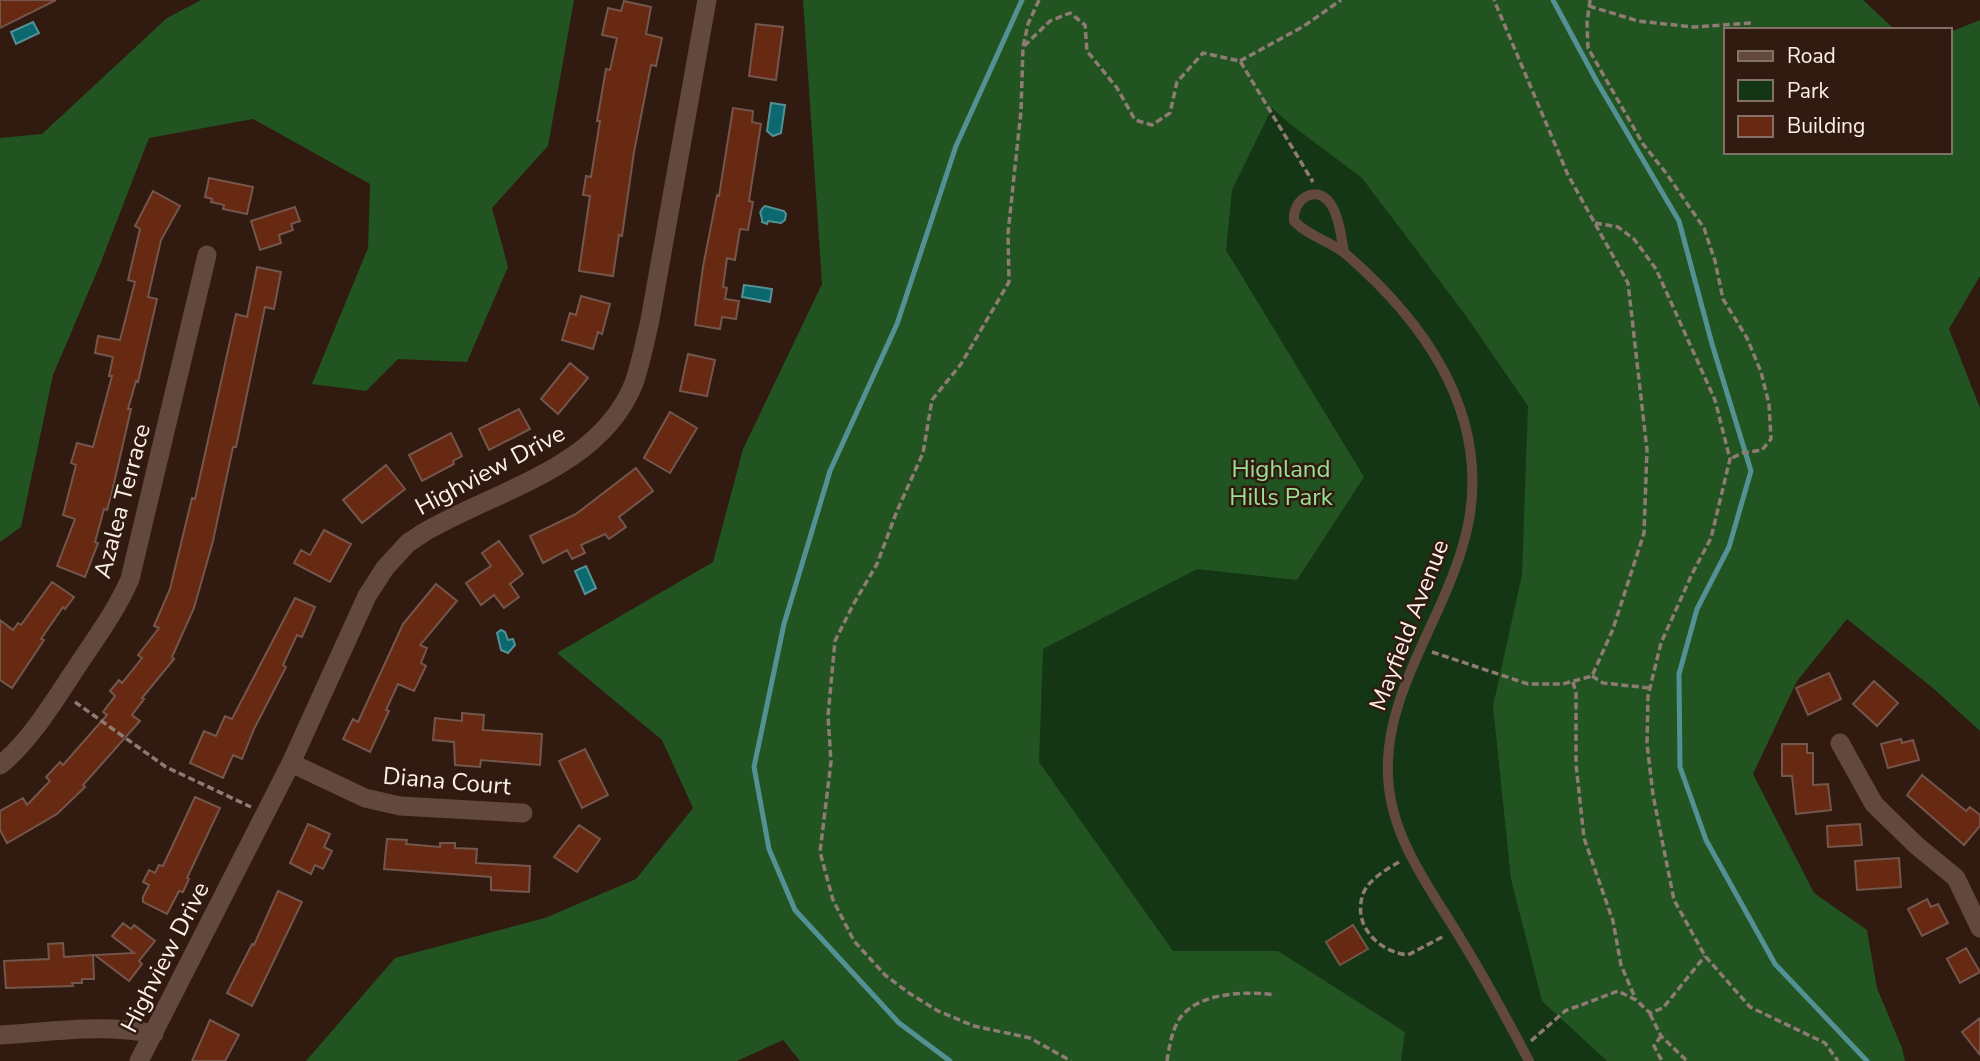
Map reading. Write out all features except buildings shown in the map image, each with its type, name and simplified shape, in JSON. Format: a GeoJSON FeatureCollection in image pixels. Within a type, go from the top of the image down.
{"type":"FeatureCollection","features":[{"type":"Feature","properties":{"kind":"street","name":"Highview Drive"},"geometry":{"type":"LineString","coordinates":[[139,1061],[266,814],[367,596],[397,555],[408,543],[445,520],[570,458],[604,430],[628,396],[650,320],[707,0]]}},
{"type":"Feature","properties":{"kind":"street","name":"Azalea Terrace"},"geometry":{"type":"LineString","coordinates":[[0,765],[28,735],[60,692],[107,623],[130,579],[207,255]]}},
{"type":"Feature","properties":{"kind":"street"},"geometry":{"type":"LineString","coordinates":[[1840,743],[1874,804],[1955,878],[1980,928]]}},
{"type":"Feature","properties":{"kind":"street","name":"Diana Court"},"geometry":{"type":"LineString","coordinates":[[291,763],[365,798],[400,806],[523,813]]}},
{"type":"Feature","properties":{"kind":"street"},"geometry":{"type":"LineString","coordinates":[[0,1035],[90,1028],[154,1034]]}},
{"type":"Feature","properties":{"kind":"lane","name":"Mayfield Avenue"},"geometry":{"type":"LineString","coordinates":[[1321,195],[1308,195],[1300,200],[1295,205],[1294,221],[1310,235],[1344,252],[1404,311],[1429,343],[1453,388],[1469,446],[1471,489],[1466,533],[1453,577],[1400,702],[1388,750],[1388,776],[1392,804],[1410,856],[1530,1061]]}},
{"type":"Feature","properties":{"kind":"lane"},"geometry":{"type":"LineString","coordinates":[[1321,195],[1328,200],[1332,208],[1344,252]]}},
{"type":"Feature","properties":{"kind":"path"},"geometry":{"type":"LineString","coordinates":[[1039,0],[1028,24],[1023,47],[1021,111],[1008,233],[1009,282],[961,365],[932,400],[923,453],[877,564],[835,641],[828,716],[831,762],[820,852],[833,900],[854,941],[885,975],[939,1011],[974,1026],[1030,1038],[1071,1061]]}},
{"type":"Feature","properties":{"kind":"path"},"geometry":{"type":"LineString","coordinates":[[1023,47],[1050,22],[1070,13],[1085,24],[1087,51],[1117,88],[1135,120],[1152,125],[1170,113],[1177,82],[1203,53],[1240,61],[1304,26],[1341,0]]}},
{"type":"Feature","properties":{"kind":"path"},"geometry":{"type":"LineString","coordinates":[[1421,649],[1528,684],[1563,684],[1592,676],[1613,629],[1644,533],[1647,450],[1628,283],[1568,174],[1494,0]]}},
{"type":"Feature","properties":{"kind":"path"},"geometry":{"type":"LineString","coordinates":[[1590,0],[1588,48],[1643,144],[1700,220],[1715,261],[1723,299],[1747,338],[1757,362],[1769,404],[1771,439],[1762,450],[1742,453],[1730,459]]}},
{"type":"Feature","properties":{"kind":"path"},"geometry":{"type":"LineString","coordinates":[[1589,6],[1638,21],[1660,24],[1693,27],[1752,23]]}},
{"type":"Feature","properties":{"kind":"path"},"geometry":{"type":"LineString","coordinates":[[1240,61],[1321,195]]}},
{"type":"Feature","properties":{"kind":"path"},"geometry":{"type":"LineString","coordinates":[[1595,223],[1618,227],[1634,239],[1656,269],[1715,400],[1730,459],[1711,538],[1661,643],[1650,688],[1647,744],[1653,796],[1674,900],[1705,956],[1750,1007],[1825,1043],[1838,1061]]}},
{"type":"Feature","properties":{"kind":"path"},"geometry":{"type":"LineString","coordinates":[[1592,676],[1603,683],[1650,688]]}},
{"type":"Feature","properties":{"kind":"path"},"geometry":{"type":"LineString","coordinates":[[1573,682],[1576,693],[1576,764],[1584,838],[1613,921],[1621,965],[1636,1000]]}},
{"type":"Feature","properties":{"kind":"path"},"geometry":{"type":"LineString","coordinates":[[60,692],[166,767],[266,814]]}},
{"type":"Feature","properties":{"kind":"path"},"geometry":{"type":"LineString","coordinates":[[1410,856],[1374,879],[1363,895],[1362,920],[1369,936],[1390,951],[1408,955],[1455,930]]}},
{"type":"Feature","properties":{"kind":"path"},"geometry":{"type":"LineString","coordinates":[[1650,1013],[1664,1008],[1705,956]]}},
{"type":"Feature","properties":{"kind":"path"},"geometry":{"type":"LineString","coordinates":[[1523,1049],[1565,1011],[1618,991],[1636,1000],[1650,1013],[1661,1036],[1687,1061]]}},
{"type":"Feature","properties":{"kind":"path"},"geometry":{"type":"LineString","coordinates":[[1167,1061],[1170,1040],[1180,1018],[1199,1002],[1253,992],[1275,995]]}},
{"type":"Feature","properties":{"kind":"path"},"geometry":{"type":"LineString","coordinates":[[1661,1036],[1654,1046],[1662,1061]]}},
{"type":"Feature","properties":{"kind":"green space"},"geometry":{"type":"Polygon","coordinates":[[[201,0],[574,0],[548,146],[492,208],[508,267],[467,362],[398,359],[366,391],[312,384],[368,248],[370,184],[253,119],[149,138],[53,375],[21,527],[0,542],[0,138],[42,134],[167,18],[201,0]]]}},
{"type":"Feature","properties":{"kind":"green space","name":"Highland Hills Park"},"geometry":{"type":"Polygon","coordinates":[[[803,0],[1863,0],[1893,28],[1724,28],[1724,154],[1952,154],[1952,31],[1980,20],[1980,276],[1949,329],[1980,408],[1980,731],[1934,689],[1847,619],[1797,681],[1753,774],[1814,893],[1867,930],[1877,988],[1905,1061],[1607,1061],[1542,1001],[1511,879],[1493,706],[1522,575],[1528,406],[1464,313],[1362,178],[1272,108],[1232,190],[1226,250],[1364,477],[1297,580],[1197,569],[1043,649],[1039,762],[1173,951],[1278,951],[1405,1032],[1401,1061],[800,1061],[783,1040],[737,1061],[306,1061],[395,958],[545,918],[636,879],[693,808],[662,740],[557,653],[713,562],[743,449],[822,284],[803,0]]]}},
{"type":"Feature","properties":{"kind":"green space","name":"Highland Hills Park"},"geometry":{"type":"Polygon","coordinates":[[[990,0],[1724,30],[1718,684],[1753,774],[1814,893],[1893,1061],[839,1061],[990,0]]]}},
{"type":"Feature","properties":{"kind":"water"},"geometry":{"type":"Polygon","coordinates":[[[33,22],[39,33],[16,44],[11,32],[33,22]]]}},
{"type":"Feature","properties":{"kind":"water"},"geometry":{"type":"Polygon","coordinates":[[[771,103],[785,105],[781,133],[773,136],[767,131],[771,103]]]}},
{"type":"Feature","properties":{"kind":"water"},"geometry":{"type":"Polygon","coordinates":[[[765,206],[784,211],[785,220],[781,223],[762,222],[760,212],[765,206]]]}},
{"type":"Feature","properties":{"kind":"water"},"geometry":{"type":"Polygon","coordinates":[[[744,285],[772,289],[770,302],[742,297],[744,285]]]}},
{"type":"Feature","properties":{"kind":"water"},"geometry":{"type":"Polygon","coordinates":[[[586,566],[596,588],[585,594],[575,571],[586,566]]]}},
{"type":"Feature","properties":{"kind":"water"},"geometry":{"type":"Polygon","coordinates":[[[501,630],[505,632],[508,640],[513,639],[515,645],[508,653],[501,650],[497,633],[501,630]]]}},
{"type":"Feature","properties":{"kind":"waterway"},"geometry":{"type":"LineString","coordinates":[[950,1061],[899,1023],[795,910],[769,849],[754,767],[784,624],[830,471],[897,324],[956,146],[1022,0]]}},
{"type":"Feature","properties":{"kind":"waterway"},"geometry":{"type":"LineString","coordinates":[[1553,0],[1596,80],[1679,221],[1712,344],[1751,471],[1729,547],[1697,609],[1679,674],[1680,767],[1706,840],[1775,964],[1867,1061]]}}]}
